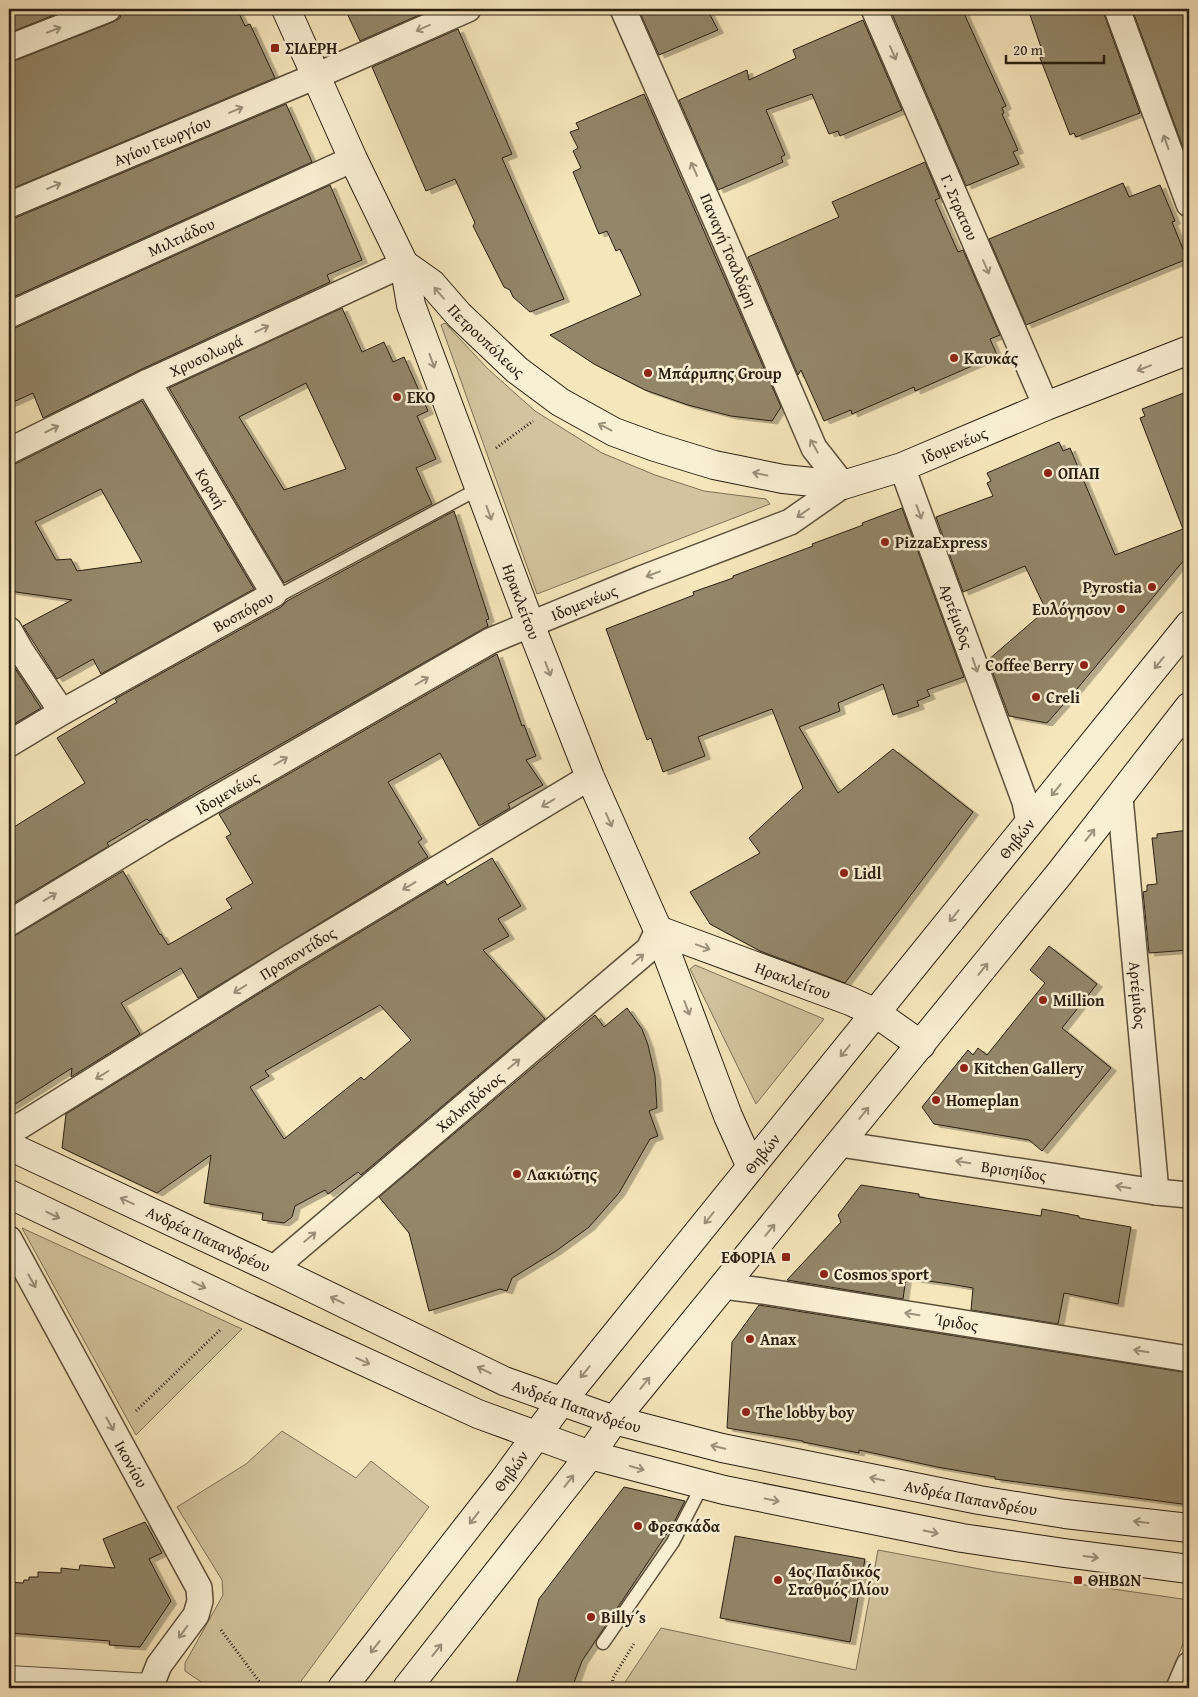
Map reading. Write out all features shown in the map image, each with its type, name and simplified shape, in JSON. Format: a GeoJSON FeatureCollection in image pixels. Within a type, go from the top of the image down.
{"type":"FeatureCollection","features":[{"type":"Feature","properties":{"kind":"main road","name":"Πετρουπόλεως"},"geometry":{"type":"LineString","coordinates":[[286,9],[353,159],[404,264],[432,284],[459,315],[517,370],[560,402],[614,432],[655,447],[706,463],[783,479],[843,485]]}},
{"type":"Feature","properties":{"kind":"main road","name":"Ηρακλείτου"},"geometry":{"type":"LineString","coordinates":[[404,264],[411,305],[530,624],[590,778],[658,930],[728,1116],[751,1167]]}},
{"type":"Feature","properties":{"kind":"main road","name":"Ιδομενέως"},"geometry":{"type":"LineString","coordinates":[[843,485],[902,467],[1046,406],[1189,350]]}},
{"type":"Feature","properties":{"kind":"main road","name":"Θηβών"},"geometry":{"type":"LineString","coordinates":[[342,1688],[504,1480],[561,1402],[1189,625]]}},
{"type":"Feature","properties":{"kind":"main road"},"geometry":{"type":"LineString","coordinates":[[407,1688],[590,1455],[614,1420],[1060,873],[1189,707]]}},
{"type":"Feature","properties":{"kind":"main road","name":"Ηρακλείτου"},"geometry":{"type":"LineString","coordinates":[[658,930],[850,1001],[876,1013],[921,1044]]}},
{"type":"Feature","properties":{"kind":"main road","name":"Ανδρέα Παπανδρέου"},"geometry":{"type":"LineString","coordinates":[[9,1146],[273,1268],[504,1380],[614,1420],[722,1448],[978,1500],[1065,1514],[1189,1528]]}},
{"type":"Feature","properties":{"kind":"main road"},"geometry":{"type":"LineString","coordinates":[[9,1194],[244,1306],[478,1414],[590,1455],[724,1490],[962,1538],[1189,1569]]}},
{"type":"Feature","properties":{"kind":"main road"},"geometry":{"type":"LineString","coordinates":[[9,1680],[150,1688]]}},
{"type":"Feature","properties":{"kind":"street"},"geometry":{"type":"LineString","coordinates":[[9,48],[108,9]]}},
{"type":"Feature","properties":{"kind":"street","name":"Αγίου Γεωργίου"},"geometry":{"type":"LineString","coordinates":[[9,205],[316,76],[468,9]]}},
{"type":"Feature","properties":{"kind":"street","name":"Παναγή Τσαλδάρη"},"geometry":{"type":"LineString","coordinates":[[623,9],[814,448],[843,485]]}},
{"type":"Feature","properties":{"kind":"street","name":"Γ. Στρατου"},"geometry":{"type":"LineString","coordinates":[[874,9],[1046,406]]}},
{"type":"Feature","properties":{"kind":"street"},"geometry":{"type":"LineString","coordinates":[[1117,9],[1189,204]]}},
{"type":"Feature","properties":{"kind":"street","name":"Μιλτιάδου"},"geometry":{"type":"LineString","coordinates":[[9,315],[353,159]]}},
{"type":"Feature","properties":{"kind":"street","name":"Χρυσολωρά"},"geometry":{"type":"LineString","coordinates":[[9,451],[148,382],[404,264]]}},
{"type":"Feature","properties":{"kind":"street","name":"Κοραή"},"geometry":{"type":"LineString","coordinates":[[148,382],[274,594]]}},
{"type":"Feature","properties":{"kind":"street","name":"Αρτέμιδος"},"geometry":{"type":"LineString","coordinates":[[902,467],[1025,802],[1029,823]]}},
{"type":"Feature","properties":{"kind":"street","name":"Ιδομενέως"},"geometry":{"type":"LineString","coordinates":[[9,923],[162,830],[490,641],[641,579],[790,522],[843,485]]}},
{"type":"Feature","properties":{"kind":"street","name":"Βοσπόρου"},"geometry":{"type":"LineString","coordinates":[[9,744],[62,712],[274,594]]}},
{"type":"Feature","properties":{"kind":"street"},"geometry":{"type":"LineString","coordinates":[[9,630],[15,655],[62,712]]}},
{"type":"Feature","properties":{"kind":"street","name":"Προποντίδος"},"geometry":{"type":"LineString","coordinates":[[9,1133],[289,958],[590,778]]}},
{"type":"Feature","properties":{"kind":"street","name":"Αρτέμιδος"},"geometry":{"type":"LineString","coordinates":[[1120,797],[1156,1192]]}},
{"type":"Feature","properties":{"kind":"street","name":"Χαλκηδόνος"},"geometry":{"type":"LineString","coordinates":[[273,1268],[649,949],[658,930]]}},
{"type":"Feature","properties":{"kind":"street","name":"Βρισηίδος"},"geometry":{"type":"LineString","coordinates":[[840,1144],[1156,1192],[1189,1194]]}},
{"type":"Feature","properties":{"kind":"street","name":"Ικονίου"},"geometry":{"type":"LineString","coordinates":[[9,1239],[199,1588],[200,1601]]}},
{"type":"Feature","properties":{"kind":"street","name":"Ίριδος"},"geometry":{"type":"LineString","coordinates":[[723,1286],[773,1292],[1189,1359]]}},
{"type":"Feature","properties":{"kind":"street"},"geometry":{"type":"LineString","coordinates":[[150,1688],[158,1665],[196,1615],[200,1601]]}},
{"type":"Feature","properties":{"kind":"street"},"geometry":{"type":"LineString","coordinates":[[1179,1688],[1189,1665]]}},
{"type":"Feature","properties":{"kind":"lane","name":"Βοσπόρου"},"geometry":{"type":"LineString","coordinates":[[274,594],[282,594],[476,477]]}},
{"type":"Feature","properties":{"kind":"lane"},"geometry":{"type":"LineString","coordinates":[[603,1643],[673,1542],[703,1484]]}},
{"type":"Feature","properties":{"kind":"path"},"geometry":{"type":"LineString","coordinates":[[476,477],[560,402]]}},
{"type":"Feature","properties":{"kind":"path"},"geometry":{"type":"LineString","coordinates":[[114,1433],[244,1306]]}},
{"type":"Feature","properties":{"kind":"path"},"geometry":{"type":"LineString","coordinates":[[200,1601],[264,1688]]}},
{"type":"Feature","properties":{"kind":"shaded area"},"geometry":{"type":"Polygon","coordinates":[[[445,323],[488,369],[535,411],[602,453],[655,475],[704,491],[766,499],[770,504],[537,594],[441,325],[445,323]]]}},
{"type":"Feature","properties":{"kind":"shaded area"},"geometry":{"type":"Polygon","coordinates":[[[695,965],[824,1019],[756,1104],[690,969],[695,965]]]}},
{"type":"Feature","properties":{"kind":"shaded area"},"geometry":{"type":"Polygon","coordinates":[[[22,1228],[242,1329],[136,1435],[22,1228]]]}},
{"type":"Feature","properties":{"kind":"shaded area"},"geometry":{"type":"Polygon","coordinates":[[[282,1431],[356,1478],[371,1461],[429,1507],[296,1688],[210,1688],[185,1671],[185,1663],[223,1595],[222,1580],[177,1507],[246,1464],[282,1431]]]}},
{"type":"Feature","properties":{"kind":"shaded area"},"geometry":{"type":"Polygon","coordinates":[[[878,1550],[996,1572],[1189,1600],[1189,1629],[1165,1688],[621,1688],[661,1628],[856,1670],[878,1550]]]}},
{"type":"Feature","properties":{"kind":"building"},"geometry":{"type":"Polygon","coordinates":[[[9,9],[69,9],[9,33],[9,9]]]}},
{"type":"Feature","properties":{"kind":"building"},"geometry":{"type":"Polygon","coordinates":[[[122,9],[237,9],[245,26],[250,24],[275,78],[9,190],[9,62],[113,22],[120,18],[122,9]]]}},
{"type":"Feature","properties":{"kind":"building"},"geometry":{"type":"Polygon","coordinates":[[[345,9],[433,9],[360,41],[345,9]]]}},
{"type":"Feature","properties":{"kind":"building"},"geometry":{"type":"Polygon","coordinates":[[[656,9],[707,9],[718,30],[659,55],[641,15],[656,9]]]}},
{"type":"Feature","properties":{"kind":"building"},"geometry":{"type":"Polygon","coordinates":[[[890,9],[962,9],[1006,106],[1002,108],[1004,113],[1002,114],[1018,150],[1013,152],[1019,164],[966,186],[890,9]]]}},
{"type":"Feature","properties":{"kind":"building"},"geometry":{"type":"Polygon","coordinates":[[[1028,9],[1103,9],[1140,113],[1076,137],[1074,133],[1070,135],[1040,58],[1044,56],[1028,9]]]}},
{"type":"Feature","properties":{"kind":"building"},"geometry":{"type":"Polygon","coordinates":[[[1132,9],[1189,9],[1189,161],[1188,161],[1132,9]]]}},
{"type":"Feature","properties":{"kind":"building"},"geometry":{"type":"Polygon","coordinates":[[[863,20],[902,110],[840,136],[838,131],[829,134],[812,94],[766,110],[785,155],[781,157],[783,162],[718,190],[679,100],[747,70],[749,80],[796,58],[793,50],[863,20]]]}},
{"type":"Feature","properties":{"kind":"building"},"geometry":{"type":"Polygon","coordinates":[[[458,29],[512,154],[502,158],[564,299],[530,312],[513,297],[510,290],[504,287],[473,226],[475,223],[455,179],[426,191],[372,67],[458,29]]]}},
{"type":"Feature","properties":{"kind":"building"},"geometry":{"type":"Polygon","coordinates":[[[644,94],[781,407],[772,421],[731,416],[688,405],[645,390],[594,364],[550,335],[641,295],[620,249],[616,251],[607,231],[599,234],[573,172],[581,168],[573,151],[578,148],[570,132],[579,129],[576,123],[644,94]]]}},
{"type":"Feature","properties":{"kind":"building"},"geometry":{"type":"Polygon","coordinates":[[[286,104],[312,162],[9,299],[9,219],[286,104]]]}},
{"type":"Feature","properties":{"kind":"building"},"geometry":{"type":"Polygon","coordinates":[[[925,162],[940,198],[935,200],[958,252],[963,250],[1000,335],[990,339],[997,355],[915,391],[914,387],[852,414],[851,410],[824,421],[801,370],[798,375],[748,257],[839,217],[832,202],[925,162]]]}},
{"type":"Feature","properties":{"kind":"building"},"geometry":{"type":"Polygon","coordinates":[[[1123,183],[1129,197],[1160,185],[1175,221],[1172,222],[1187,259],[1026,325],[989,239],[1123,183]]]}},
{"type":"Feature","properties":{"kind":"building"},"geometry":{"type":"Polygon","coordinates":[[[330,185],[362,260],[327,275],[330,282],[142,369],[43,418],[33,393],[9,404],[9,329],[15,328],[330,185]]]}},
{"type":"Feature","properties":{"kind":"building"},"geometry":{"type":"Polygon","coordinates":[[[342,308],[362,352],[384,342],[393,362],[404,357],[428,411],[417,416],[436,459],[416,468],[432,504],[284,583],[169,388],[342,308]],[[306,383],[239,417],[284,490],[346,469],[306,383]]]}},
{"type":"Feature","properties":{"kind":"building"},"geometry":{"type":"Polygon","coordinates":[[[1189,391],[1189,554],[1047,723],[1009,716],[988,660],[1046,610],[1025,566],[963,592],[936,517],[993,496],[987,483],[991,481],[987,473],[1059,442],[1063,451],[1070,448],[1115,555],[1183,529],[1140,418],[1145,416],[1142,409],[1189,391]]]}},
{"type":"Feature","properties":{"kind":"building"},"geometry":{"type":"Polygon","coordinates":[[[142,401],[254,589],[101,674],[93,659],[57,679],[23,626],[72,600],[9,591],[9,465],[15,464],[142,401]],[[101,489],[35,522],[56,560],[71,559],[77,571],[142,562],[101,489]]]}},
{"type":"Feature","properties":{"kind":"building"},"geometry":{"type":"Polygon","coordinates":[[[902,508],[964,677],[927,690],[930,696],[917,701],[919,706],[893,715],[883,684],[838,703],[840,711],[799,727],[838,793],[893,749],[973,812],[845,983],[760,951],[710,924],[690,892],[760,853],[749,838],[803,788],[772,709],[698,737],[705,756],[663,772],[651,738],[647,740],[606,629],[694,595],[693,592],[813,546],[812,544],[902,508]]]}},
{"type":"Feature","properties":{"kind":"building"},"geometry":{"type":"Polygon","coordinates":[[[454,511],[489,619],[486,620],[488,626],[149,821],[147,819],[107,843],[109,846],[9,906],[9,830],[85,783],[57,738],[117,702],[115,699],[281,607],[287,601],[454,511]]]}},
{"type":"Feature","properties":{"kind":"building"},"geometry":{"type":"Polygon","coordinates":[[[497,654],[522,726],[524,725],[536,756],[526,760],[543,785],[508,804],[510,808],[479,826],[440,753],[388,782],[422,839],[418,842],[428,857],[198,998],[181,968],[121,1003],[140,1034],[71,1077],[72,1068],[9,1108],[9,937],[16,935],[123,871],[160,935],[168,945],[232,908],[226,899],[253,883],[226,837],[231,834],[219,814],[497,654]]]}},
{"type":"Feature","properties":{"kind":"building"},"geometry":{"type":"Polygon","coordinates":[[[9,659],[41,708],[9,727],[9,659]]]}},
{"type":"Feature","properties":{"kind":"building"},"geometry":{"type":"Polygon","coordinates":[[[1189,830],[1189,950],[1149,953],[1143,892],[1147,891],[1147,885],[1157,884],[1152,838],[1157,838],[1157,834],[1189,830]]]}},
{"type":"Feature","properties":{"kind":"building"},"geometry":{"type":"Polygon","coordinates":[[[492,858],[521,906],[498,919],[509,936],[483,950],[545,1019],[361,1175],[358,1172],[328,1194],[325,1190],[295,1206],[292,1217],[284,1223],[262,1220],[263,1213],[204,1203],[211,1155],[157,1193],[62,1148],[66,1114],[297,970],[445,881],[447,885],[492,858]],[[380,1005],[265,1071],[269,1076],[250,1087],[284,1139],[361,1077],[364,1080],[411,1040],[380,1005]]]}},
{"type":"Feature","properties":{"kind":"building"},"geometry":{"type":"Polygon","coordinates":[[[1049,946],[1097,984],[1062,1028],[1111,1068],[1042,1151],[1029,1140],[934,1124],[922,1107],[968,1050],[973,1055],[978,1048],[987,1055],[1045,983],[1030,970],[1049,946]]]}},
{"type":"Feature","properties":{"kind":"building","name":"Λακιώτης"},"geometry":{"type":"Polygon","coordinates":[[[627,1008],[642,1029],[648,1045],[655,1076],[657,1108],[649,1111],[658,1136],[650,1139],[619,1193],[589,1227],[556,1251],[512,1278],[507,1291],[500,1289],[429,1311],[409,1233],[379,1197],[595,1015],[604,1027],[627,1008]]]}},
{"type":"Feature","properties":{"kind":"building"},"geometry":{"type":"Polygon","coordinates":[[[861,1185],[919,1194],[919,1197],[1041,1216],[1042,1209],[1131,1227],[1118,1304],[1064,1293],[1058,1324],[971,1310],[973,1288],[950,1284],[906,1278],[903,1299],[787,1280],[841,1222],[838,1215],[861,1185]]]}},
{"type":"Feature","properties":{"kind":"building"},"geometry":{"type":"Polygon","coordinates":[[[759,1305],[1189,1373],[1189,1505],[995,1479],[995,1477],[859,1450],[859,1453],[727,1428],[732,1342],[759,1305]]]}},
{"type":"Feature","properties":{"kind":"building"},"geometry":{"type":"Polygon","coordinates":[[[624,1487],[685,1501],[672,1526],[582,1661],[572,1688],[515,1688],[539,1599],[624,1487]]]}},
{"type":"Feature","properties":{"kind":"building"},"geometry":{"type":"Polygon","coordinates":[[[145,1522],[162,1553],[149,1559],[171,1601],[140,1647],[109,1645],[110,1641],[9,1633],[9,1582],[23,1583],[24,1580],[29,1580],[29,1577],[38,1577],[38,1572],[61,1573],[61,1568],[79,1570],[80,1565],[115,1568],[103,1539],[145,1522]]]}},
{"type":"Feature","properties":{"kind":"building"},"geometry":{"type":"Polygon","coordinates":[[[735,1536],[865,1559],[850,1642],[720,1618],[735,1536]]]}},
{"type":"Feature","properties":{"kind":"place","name":"ΣΙΔΕΡΗ"},"geometry":{"type":"Point","coordinates":[275,48]}},
{"type":"Feature","properties":{"kind":"place","name":"Καυκάς"},"geometry":{"type":"Point","coordinates":[954,358]}},
{"type":"Feature","properties":{"kind":"place","name":"Μπάρμπης Group"},"geometry":{"type":"Point","coordinates":[648,373]}},
{"type":"Feature","properties":{"kind":"place","name":"ΕΚΟ"},"geometry":{"type":"Point","coordinates":[397,397]}},
{"type":"Feature","properties":{"kind":"place","name":"ΟΠΑΠ"},"geometry":{"type":"Point","coordinates":[1048,473]}},
{"type":"Feature","properties":{"kind":"place","name":"PizzaExpress"},"geometry":{"type":"Point","coordinates":[885,542]}},
{"type":"Feature","properties":{"kind":"place","name":"Pyrostia"},"geometry":{"type":"Point","coordinates":[1152,587]}},
{"type":"Feature","properties":{"kind":"place","name":"Ευλόγησον"},"geometry":{"type":"Point","coordinates":[1121,609]}},
{"type":"Feature","properties":{"kind":"place","name":"Coffee Berry"},"geometry":{"type":"Point","coordinates":[1084,665]}},
{"type":"Feature","properties":{"kind":"place","name":"Creli"},"geometry":{"type":"Point","coordinates":[1036,697]}},
{"type":"Feature","properties":{"kind":"place","name":"Lidl"},"geometry":{"type":"Point","coordinates":[844,873]}},
{"type":"Feature","properties":{"kind":"place","name":"Million"},"geometry":{"type":"Point","coordinates":[1043,1000]}},
{"type":"Feature","properties":{"kind":"place","name":"Kitchen Gallery"},"geometry":{"type":"Point","coordinates":[964,1068]}},
{"type":"Feature","properties":{"kind":"place","name":"Homeplan"},"geometry":{"type":"Point","coordinates":[936,1100]}},
{"type":"Feature","properties":{"kind":"place","name":"Λακιώτης"},"geometry":{"type":"Point","coordinates":[517,1174]}},
{"type":"Feature","properties":{"kind":"place","name":"ΕΦΟΡΙΑ"},"geometry":{"type":"Point","coordinates":[786,1257]}},
{"type":"Feature","properties":{"kind":"place","name":"Cosmos sport"},"geometry":{"type":"Point","coordinates":[824,1274]}},
{"type":"Feature","properties":{"kind":"place","name":"Anax"},"geometry":{"type":"Point","coordinates":[750,1339]}},
{"type":"Feature","properties":{"kind":"place","name":"The lobby boy"},"geometry":{"type":"Point","coordinates":[746,1412]}},
{"type":"Feature","properties":{"kind":"place","name":"Φρεσκάδα"},"geometry":{"type":"Point","coordinates":[638,1526]}},
{"type":"Feature","properties":{"kind":"place","name":"4ος Παιδικός Σταθμός Ιλίου"},"geometry":{"type":"Point","coordinates":[778,1580]}},
{"type":"Feature","properties":{"kind":"place","name":"ΘΗΒΩΝ"},"geometry":{"type":"Point","coordinates":[1078,1580]}},
{"type":"Feature","properties":{"kind":"place","name":"Billy´s"},"geometry":{"type":"Point","coordinates":[591,1617]}}]}
